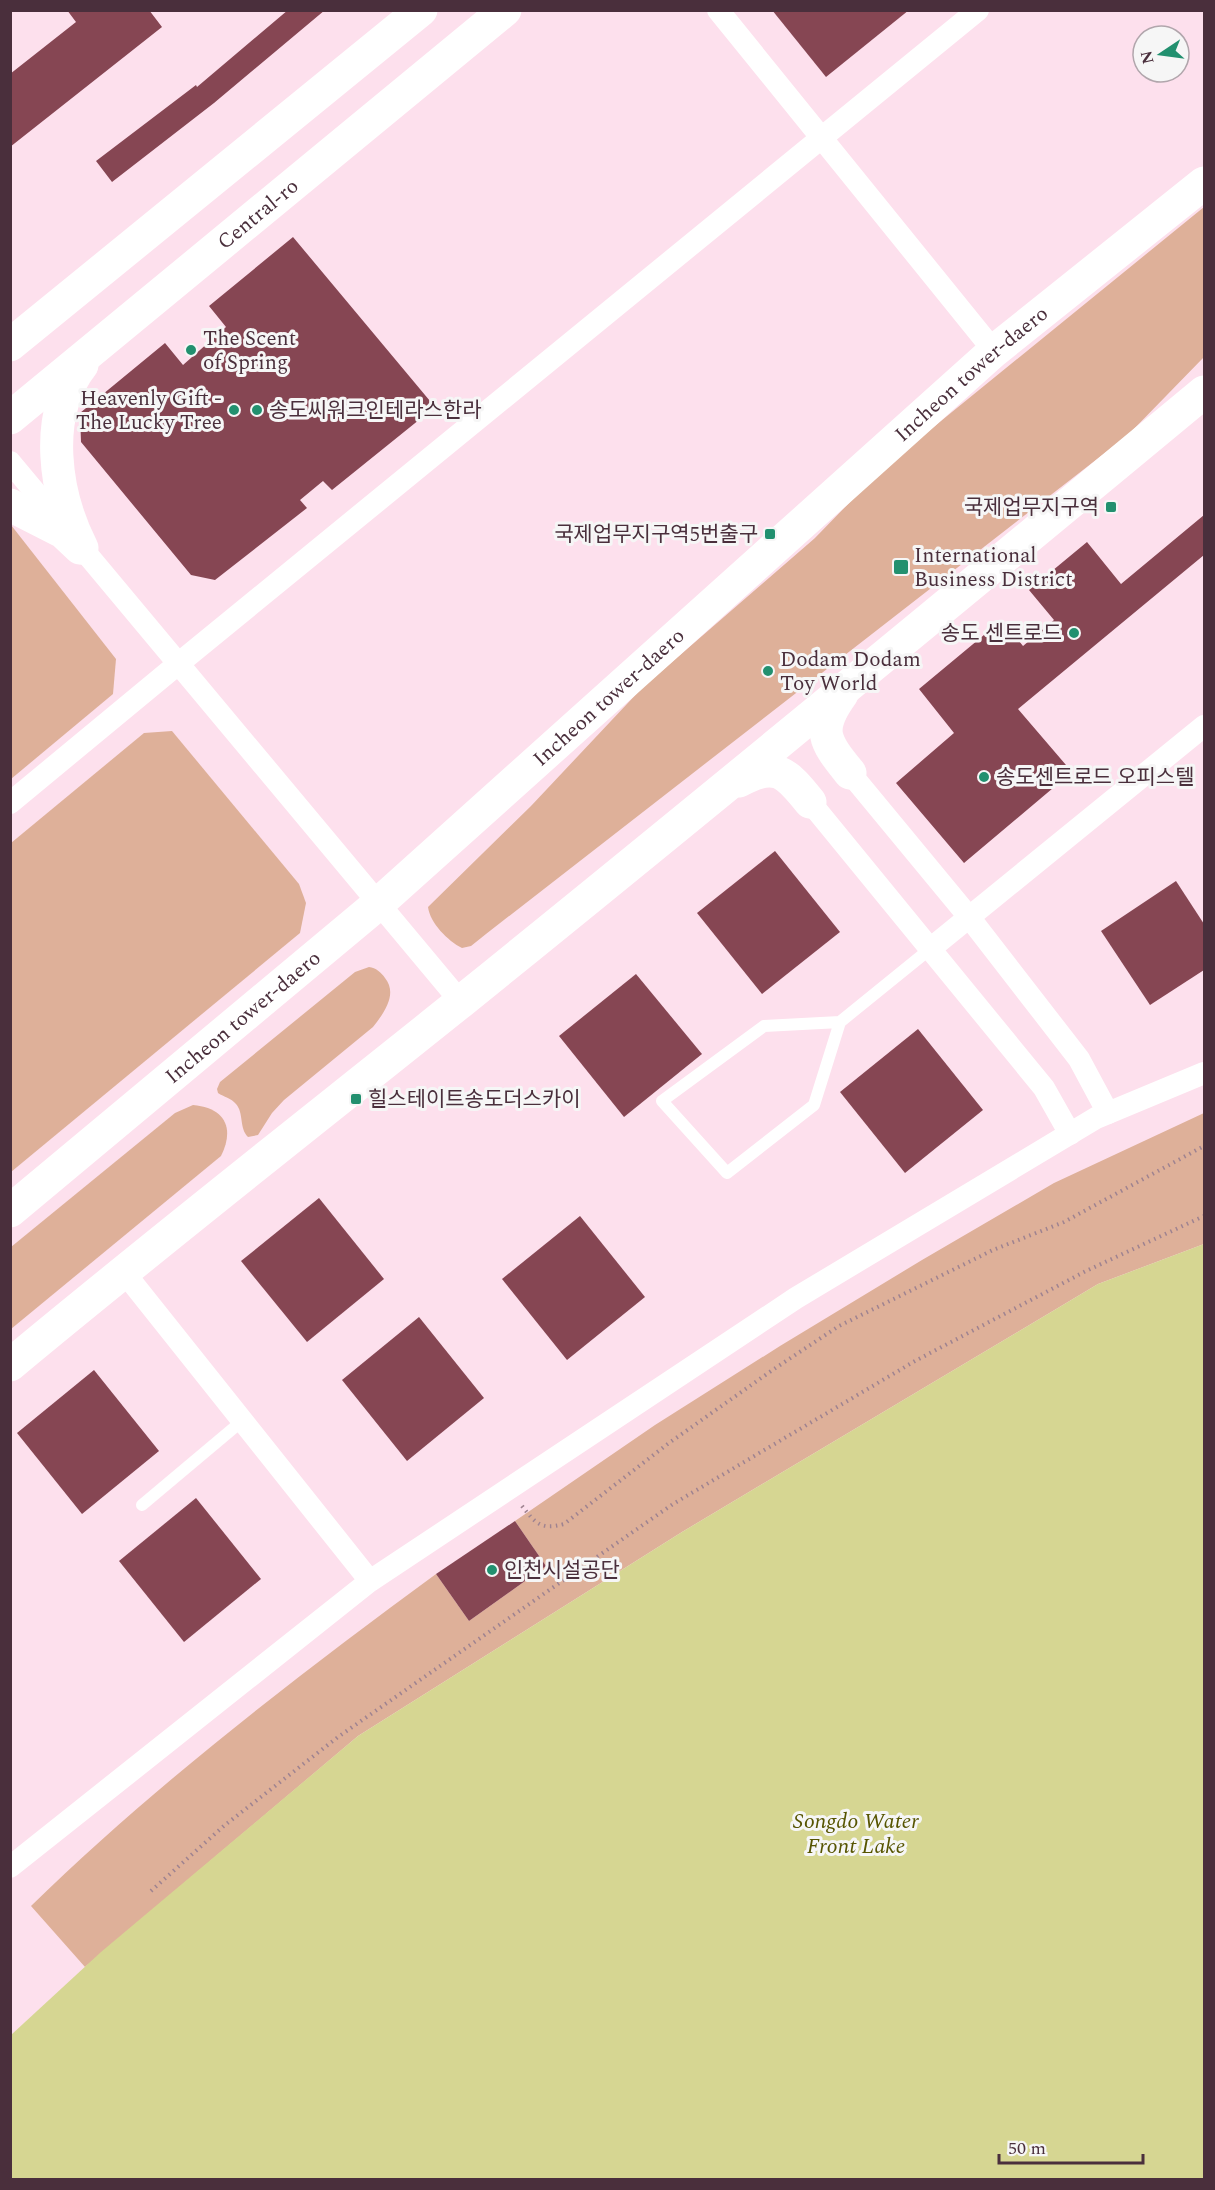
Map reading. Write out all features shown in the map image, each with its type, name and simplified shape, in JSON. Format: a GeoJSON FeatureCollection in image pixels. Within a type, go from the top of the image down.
{"type":"FeatureCollection","features":[{"type":"Feature","properties":{"kind":"main road"},"geometry":{"type":"LineString","coordinates":[[10,345],[421,10]]}},
{"type":"Feature","properties":{"kind":"main road","name":"Central-ro"},"geometry":{"type":"LineString","coordinates":[[10,418],[505,10]]}},
{"type":"Feature","properties":{"kind":"main road","name":"Incheon tower-daero"},"geometry":{"type":"LineString","coordinates":[[10,1211],[378,904],[994,351],[1204,183]]}},
{"type":"Feature","properties":{"kind":"main road"},"geometry":{"type":"LineString","coordinates":[[86,553],[66,512],[62,495],[57,422],[79,368],[96,348]]}},
{"type":"Feature","properties":{"kind":"main road"},"geometry":{"type":"LineString","coordinates":[[10,1365],[123,1271],[724,789],[1204,392]]}},
{"type":"Feature","properties":{"kind":"main road"},"geometry":{"type":"LineString","coordinates":[[10,505],[46,521],[63,532],[86,553]]}},
{"type":"Feature","properties":{"kind":"main road"},"geometry":{"type":"LineString","coordinates":[[846,688],[830,710],[826,723],[826,737],[830,748],[850,773]]}},
{"type":"Feature","properties":{"kind":"main road"},"geometry":{"type":"LineString","coordinates":[[724,789],[758,772],[779,772],[792,780],[810,802]]}},
{"type":"Feature","properties":{"kind":"street"},"geometry":{"type":"LineString","coordinates":[[718,10],[994,351]]}},
{"type":"Feature","properties":{"kind":"street"},"geometry":{"type":"LineString","coordinates":[[10,803],[978,10]]}},
{"type":"Feature","properties":{"kind":"street"},"geometry":{"type":"LineString","coordinates":[[10,462],[461,1002]]}},
{"type":"Feature","properties":{"kind":"street"},"geometry":{"type":"LineString","coordinates":[[930,949],[1204,726]]}},
{"type":"Feature","properties":{"kind":"street"},"geometry":{"type":"LineString","coordinates":[[850,773],[969,917],[1079,1059],[1108,1113]]}},
{"type":"Feature","properties":{"kind":"street"},"geometry":{"type":"LineString","coordinates":[[810,802],[1044,1088],[1070,1134]]}},
{"type":"Feature","properties":{"kind":"street"},"geometry":{"type":"LineString","coordinates":[[10,1867],[370,1581],[796,1298],[1108,1113],[1204,1073]]}},
{"type":"Feature","properties":{"kind":"street"},"geometry":{"type":"LineString","coordinates":[[123,1271],[370,1581]]}},
{"type":"Feature","properties":{"kind":"lane"},"geometry":{"type":"LineString","coordinates":[[840,1022],[764,1026],[662,1101],[727,1173],[814,1105],[840,1022],[930,949]]}},
{"type":"Feature","properties":{"kind":"lane"},"geometry":{"type":"LineString","coordinates":[[142,1505],[242,1420]]}},
{"type":"Feature","properties":{"kind":"path"},"geometry":{"type":"LineString","coordinates":[[522,1506],[533,1521],[549,1528],[564,1524],[669,1443],[839,1326],[993,1250],[1064,1222],[1204,1146]]}},
{"type":"Feature","properties":{"kind":"path"},"geometry":{"type":"LineString","coordinates":[[151,1891],[225,1825],[338,1737],[673,1504],[915,1361],[1086,1272],[1204,1216]]}},
{"type":"Feature","properties":{"kind":"shaded area"},"geometry":{"type":"Polygon","coordinates":[[[1204,207],[1204,357],[1128,435],[471,946],[462,948],[440,931],[428,907],[531,806],[642,688],[815,538],[882,469],[1204,207]]]}},
{"type":"Feature","properties":{"kind":"shaded area"},"geometry":{"type":"Polygon","coordinates":[[[11,525],[116,659],[113,694],[11,779],[11,525]]]}},
{"type":"Feature","properties":{"kind":"shaded area"},"geometry":{"type":"Polygon","coordinates":[[[172,731],[299,884],[306,903],[300,933],[11,1172],[11,843],[144,733],[172,731]]]}},
{"type":"Feature","properties":{"kind":"shaded area"},"geometry":{"type":"Polygon","coordinates":[[[369,967],[382,974],[390,990],[388,1003],[377,1022],[284,1100],[272,1113],[258,1135],[248,1137],[243,1129],[236,1104],[218,1093],[220,1082],[355,972],[369,967]]]}},
{"type":"Feature","properties":{"kind":"shaded area"},"geometry":{"type":"Polygon","coordinates":[[[193,1105],[213,1110],[224,1121],[227,1137],[221,1156],[11,1329],[11,1247],[175,1113],[193,1105]]]}},
{"type":"Feature","properties":{"kind":"shaded area"},"geometry":{"type":"Polygon","coordinates":[[[1204,1113],[1204,1244],[1098,1284],[682,1532],[358,1736],[85,1967],[31,1906],[177,1774],[279,1692],[436,1574],[469,1621],[546,1566],[515,1521],[655,1425],[780,1346],[1054,1183],[1204,1113]]]}},
{"type":"Feature","properties":{"kind":"water","name":"Songdo Water Front Lake"},"geometry":{"type":"Polygon","coordinates":[[[1204,1244],[1204,2179],[11,2179],[11,2035],[101,1952],[358,1736],[682,1532],[1098,1284],[1204,1244]]]}},
{"type":"Feature","properties":{"kind":"building"},"geometry":{"type":"Polygon","coordinates":[[[67,10],[149,10],[162,27],[10,147],[10,74],[76,22],[67,10]]]}},
{"type":"Feature","properties":{"kind":"building"},"geometry":{"type":"Polygon","coordinates":[[[288,10],[325,10],[214,103],[112,182],[96,161],[196,85],[197,87],[288,10]]]}},
{"type":"Feature","properties":{"kind":"building"},"geometry":{"type":"Polygon","coordinates":[[[772,10],[909,10],[826,77],[772,10]]]}},
{"type":"Feature","properties":{"kind":"building","name":"송도씨워크인테라스한라"},"geometry":{"type":"Polygon","coordinates":[[[293,237],[435,407],[332,490],[323,481],[300,500],[307,508],[215,580],[191,575],[81,442],[80,413],[165,343],[183,365],[226,327],[209,306],[293,237]]]}},
{"type":"Feature","properties":{"kind":"building"},"geometry":{"type":"Polygon","coordinates":[[[1204,515],[1204,555],[1018,709],[1072,772],[964,863],[896,783],[954,733],[919,689],[1002,620],[1023,646],[1054,620],[1029,590],[1087,542],[1121,584],[1204,515]]]}},
{"type":"Feature","properties":{"kind":"building"},"geometry":{"type":"Polygon","coordinates":[[[775,851],[840,932],[762,994],[697,913],[775,851]]]}},
{"type":"Feature","properties":{"kind":"building"},"geometry":{"type":"Polygon","coordinates":[[[1176,881],[1204,924],[1204,970],[1150,1005],[1101,931],[1176,881]]]}},
{"type":"Feature","properties":{"kind":"building"},"geometry":{"type":"Polygon","coordinates":[[[636,974],[702,1054],[624,1117],[559,1036],[636,974]]]}},
{"type":"Feature","properties":{"kind":"building"},"geometry":{"type":"Polygon","coordinates":[[[918,1029],[983,1110],[905,1173],[840,1092],[918,1029]]]}},
{"type":"Feature","properties":{"kind":"building"},"geometry":{"type":"Polygon","coordinates":[[[319,1198],[384,1279],[307,1342],[241,1261],[319,1198]]]}},
{"type":"Feature","properties":{"kind":"building"},"geometry":{"type":"Polygon","coordinates":[[[580,1216],[645,1297],[567,1360],[502,1279],[580,1216]]]}},
{"type":"Feature","properties":{"kind":"building"},"geometry":{"type":"Polygon","coordinates":[[[419,1317],[484,1398],[407,1461],[342,1380],[419,1317]]]}},
{"type":"Feature","properties":{"kind":"building"},"geometry":{"type":"Polygon","coordinates":[[[94,1370],[159,1451],[82,1514],[17,1433],[94,1370]]]}},
{"type":"Feature","properties":{"kind":"building"},"geometry":{"type":"Polygon","coordinates":[[[196,1498],[261,1579],[184,1642],[119,1561],[196,1498]]]}},
{"type":"Feature","properties":{"kind":"building","name":"인천시설공단"},"geometry":{"type":"Polygon","coordinates":[[[515,1521],[546,1566],[469,1621],[436,1574],[515,1521]]]}},
{"type":"Feature","properties":{"kind":"place","name":"The Scent of Spring"},"geometry":{"type":"Point","coordinates":[191,350]}},
{"type":"Feature","properties":{"kind":"place","name":"Heavenly Gift - The Lucky Tree"},"geometry":{"type":"Point","coordinates":[234,410]}},
{"type":"Feature","properties":{"kind":"place","name":"송도씨워크인테라스한라"},"geometry":{"type":"Point","coordinates":[257,410]}},
{"type":"Feature","properties":{"kind":"place","name":"국제업무지구역"},"geometry":{"type":"Point","coordinates":[1111,507]}},
{"type":"Feature","properties":{"kind":"place","name":"국제업무지구역5번출구"},"geometry":{"type":"Point","coordinates":[770,534]}},
{"type":"Feature","properties":{"kind":"place","name":"International Business District"},"geometry":{"type":"Point","coordinates":[901,567]}},
{"type":"Feature","properties":{"kind":"place","name":"송도 센트로드"},"geometry":{"type":"Point","coordinates":[1074,633]}},
{"type":"Feature","properties":{"kind":"place","name":"Dodam Dodam Toy World"},"geometry":{"type":"Point","coordinates":[768,671]}},
{"type":"Feature","properties":{"kind":"place","name":"송도센트로드 오피스텔"},"geometry":{"type":"Point","coordinates":[984,777]}},
{"type":"Feature","properties":{"kind":"place","name":"힐스테이트송도더스카이"},"geometry":{"type":"Point","coordinates":[356,1099]}},
{"type":"Feature","properties":{"kind":"place","name":"인천시설공단"},"geometry":{"type":"Point","coordinates":[492,1570]}}]}
